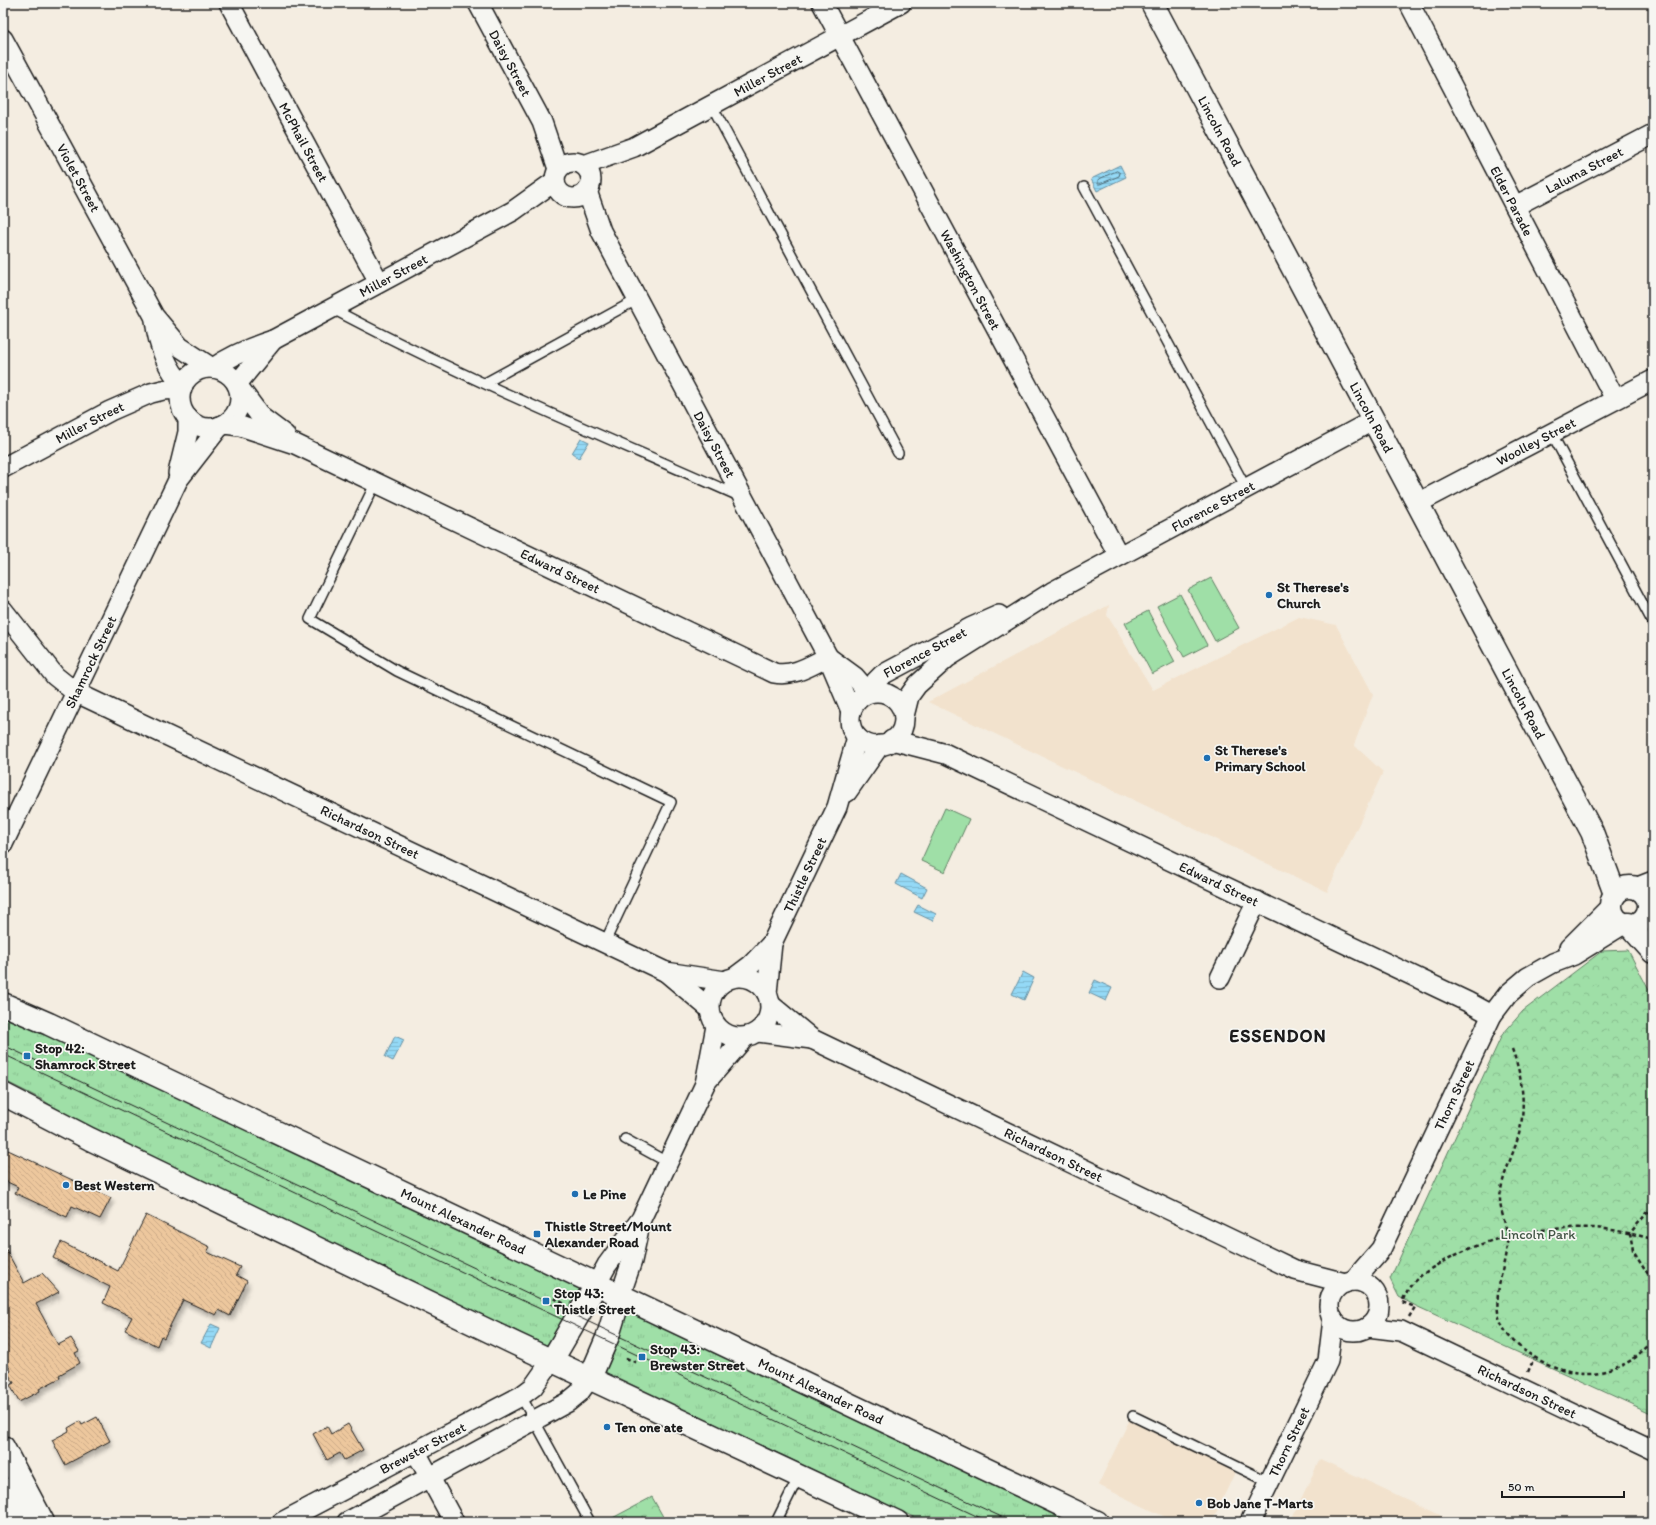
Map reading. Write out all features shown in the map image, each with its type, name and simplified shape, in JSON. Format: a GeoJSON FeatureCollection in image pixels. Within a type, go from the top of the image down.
{"type":"FeatureCollection","features":[{"type":"Feature","properties":{"kind":"main road","name":"Lincoln Road"},"geometry":{"type":"LineString","coordinates":[[1152,3],[1592,832],[1636,904],[1653,952]]}},
{"type":"Feature","properties":{"kind":"main road","name":"Mount Alexander Road"},"geometry":{"type":"LineString","coordinates":[[3,1004],[49,1024],[1097,1522]]}},
{"type":"Feature","properties":{"kind":"main road"},"geometry":{"type":"LineString","coordinates":[[3,1094],[90,1139],[552,1360],[898,1522]]}},
{"type":"Feature","properties":{"kind":"main road"},"geometry":{"type":"LineString","coordinates":[[552,1360],[596,1285]]}},
{"type":"Feature","properties":{"kind":"main road"},"geometry":{"type":"LineString","coordinates":[[590,1378],[609,1331],[620,1296]]}},
{"type":"Feature","properties":{"kind":"main road"},"geometry":{"type":"LineString","coordinates":[[3,1448],[43,1522]]}},
{"type":"Feature","properties":{"kind":"main road"},"geometry":{"type":"LineString","coordinates":[[3,1489],[20,1522]]}},
{"type":"Feature","properties":{"kind":"street","name":"McPhail Street"},"geometry":{"type":"LineString","coordinates":[[228,3],[379,282]]}},
{"type":"Feature","properties":{"kind":"street","name":"Daisy Street"},"geometry":{"type":"LineString","coordinates":[[478,3],[746,500],[828,657],[851,710]]}},
{"type":"Feature","properties":{"kind":"street","name":"Washington Street"},"geometry":{"type":"LineString","coordinates":[[822,3],[1119,556]]}},
{"type":"Feature","properties":{"kind":"street","name":"Miller Street"},"geometry":{"type":"LineString","coordinates":[[212,368],[228,357],[249,347],[273,340],[902,3]]}},
{"type":"Feature","properties":{"kind":"street","name":"Elder Parade"},"geometry":{"type":"LineString","coordinates":[[1415,5],[1514,206],[1615,399]]}},
{"type":"Feature","properties":{"kind":"street","name":"Violet Street"},"geometry":{"type":"LineString","coordinates":[[3,39],[154,316],[180,347],[212,368]]}},
{"type":"Feature","properties":{"kind":"street","name":"Laluma Street"},"geometry":{"type":"LineString","coordinates":[[1514,206],[1653,134]]}},
{"type":"Feature","properties":{"kind":"street","name":"Violet Street"},"geometry":{"type":"LineString","coordinates":[[154,316],[157,337],[169,367],[182,387]]}},
{"type":"Feature","properties":{"kind":"street","name":"Miller Street"},"geometry":{"type":"LineString","coordinates":[[237,385],[273,340]]}},
{"type":"Feature","properties":{"kind":"street"},"geometry":{"type":"LineString","coordinates":[[212,368],[227,373],[237,385],[240,400],[238,410],[232,418],[222,425],[203,427],[188,418],[181,406],[182,387],[187,379],[198,371],[212,368]]}},
{"type":"Feature","properties":{"kind":"street","name":"Woolley Street"},"geometry":{"type":"LineString","coordinates":[[1418,502],[1653,380]]}},
{"type":"Feature","properties":{"kind":"street","name":"Edward Street"},"geometry":{"type":"LineString","coordinates":[[237,385],[261,417],[295,444]]}},
{"type":"Feature","properties":{"kind":"street","name":"Miller Street"},"geometry":{"type":"LineString","coordinates":[[3,468],[110,411],[151,393],[182,387]]}},
{"type":"Feature","properties":{"kind":"street","name":"Shamrock Street"},"geometry":{"type":"LineString","coordinates":[[178,480],[180,464],[188,432],[188,418]]}},
{"type":"Feature","properties":{"kind":"street","name":"Florence Street"},"geometry":{"type":"LineString","coordinates":[[904,719],[909,696],[930,671],[946,658],[1052,592],[1374,420]]}},
{"type":"Feature","properties":{"kind":"street","name":"Edward Street"},"geometry":{"type":"LineString","coordinates":[[222,425],[242,427],[295,444],[774,672],[782,674],[792,673],[828,657]]}},
{"type":"Feature","properties":{"kind":"street","name":"Shamrock Street"},"geometry":{"type":"LineString","coordinates":[[3,844],[178,480],[222,425]]}},
{"type":"Feature","properties":{"kind":"street","name":"Florence Street"},"geometry":{"type":"LineString","coordinates":[[870,693],[876,681],[882,675],[972,627],[1052,592]]}},
{"type":"Feature","properties":{"kind":"street","name":"Richardson Street"},"geometry":{"type":"LineString","coordinates":[[3,610],[55,676],[75,692],[666,972],[713,1017]]}},
{"type":"Feature","properties":{"kind":"street","name":"Daisy Street"},"geometry":{"type":"LineString","coordinates":[[828,657],[855,677],[870,693]]}},
{"type":"Feature","properties":{"kind":"street"},"geometry":{"type":"LineString","coordinates":[[880,692],[889,694],[901,707],[904,719],[902,729],[886,743],[871,745],[857,737],[851,725],[851,710],[858,700],[870,693],[880,692]]}},
{"type":"Feature","properties":{"kind":"street","name":"Edward Street"},"geometry":{"type":"LineString","coordinates":[[904,719],[946,754],[1257,901],[1468,1002],[1492,1015]]}},
{"type":"Feature","properties":{"kind":"street","name":"Thistle Street"},"geometry":{"type":"LineString","coordinates":[[730,979],[751,965],[772,943],[837,807],[857,737]]}},
{"type":"Feature","properties":{"kind":"street","name":"Edward Street"},"geometry":{"type":"LineString","coordinates":[[886,743],[946,754]]}},
{"type":"Feature","properties":{"kind":"street","name":"Thistle Street"},"geometry":{"type":"LineString","coordinates":[[837,807],[886,743]]}},
{"type":"Feature","properties":{"kind":"street"},"geometry":{"type":"LineString","coordinates":[[1220,978],[1257,901]]}},
{"type":"Feature","properties":{"kind":"street","name":"Thorn Street"},"geometry":{"type":"LineString","coordinates":[[1349,1282],[1381,1249],[1492,1015],[1508,994],[1528,977],[1553,963],[1590,929],[1636,904]]}},
{"type":"Feature","properties":{"kind":"street","name":"Thistle Street"},"geometry":{"type":"LineString","coordinates":[[769,999],[772,943]]}},
{"type":"Feature","properties":{"kind":"street","name":"Richardson Street"},"geometry":{"type":"LineString","coordinates":[[666,972],[730,979]]}},
{"type":"Feature","properties":{"kind":"street"},"geometry":{"type":"LineString","coordinates":[[596,1285],[607,1265],[641,1219],[705,1084],[751,1035],[765,1025],[770,1016],[769,999],[761,985],[753,980],[744,977],[730,979],[713,992],[713,1017],[705,1084]]}},
{"type":"Feature","properties":{"kind":"street","name":"Richardson Street"},"geometry":{"type":"LineString","coordinates":[[769,999],[812,1039],[1295,1270],[1349,1282]]}},
{"type":"Feature","properties":{"kind":"street"},"geometry":{"type":"LineString","coordinates":[[713,1017],[729,1036],[751,1035]]}},
{"type":"Feature","properties":{"kind":"street","name":"Richardson Street"},"geometry":{"type":"LineString","coordinates":[[751,1035],[812,1039]]}},
{"type":"Feature","properties":{"kind":"street"},"geometry":{"type":"LineString","coordinates":[[620,1296],[632,1261],[641,1219]]}},
{"type":"Feature","properties":{"kind":"street","name":"Thorn Street"},"geometry":{"type":"LineString","coordinates":[[1377,1299],[1381,1249]]}},
{"type":"Feature","properties":{"kind":"street","name":"Richardson Street"},"geometry":{"type":"LineString","coordinates":[[1295,1270],[1330,1301]]}},
{"type":"Feature","properties":{"kind":"street"},"geometry":{"type":"LineString","coordinates":[[1349,1282],[1369,1286],[1377,1299],[1378,1315],[1363,1329],[1343,1329],[1333,1320],[1330,1314],[1330,1301],[1333,1294],[1349,1282]]}},
{"type":"Feature","properties":{"kind":"street","name":"Richardson Street"},"geometry":{"type":"LineString","coordinates":[[1377,1299],[1401,1331]]}},
{"type":"Feature","properties":{"kind":"street","name":"Thorn Street"},"geometry":{"type":"LineString","coordinates":[[1250,1522],[1328,1361],[1333,1320]]}},
{"type":"Feature","properties":{"kind":"street","name":"Richardson Street"},"geometry":{"type":"LineString","coordinates":[[1363,1329],[1401,1331],[1653,1450]]}},
{"type":"Feature","properties":{"kind":"street","name":"Thorn Street"},"geometry":{"type":"LineString","coordinates":[[1328,1361],[1363,1329]]}},
{"type":"Feature","properties":{"kind":"street","name":"Brewster Street"},"geometry":{"type":"LineString","coordinates":[[282,1522],[521,1396],[533,1387],[552,1360]]}},
{"type":"Feature","properties":{"kind":"street","name":"Brewster Street"},"geometry":{"type":"LineString","coordinates":[[348,1522],[572,1399],[584,1387],[590,1378]]}},
{"type":"Feature","properties":{"kind":"street"},"geometry":{"type":"LineString","coordinates":[[416,1452],[454,1522]]}},
{"type":"Feature","properties":{"kind":"lane"},"geometry":{"type":"LineString","coordinates":[[712,106],[898,453]]}},
{"type":"Feature","properties":{"kind":"lane"},"geometry":{"type":"LineString","coordinates":[[1084,187],[1246,488]]}},
{"type":"Feature","properties":{"kind":"lane"},"geometry":{"type":"LineString","coordinates":[[485,383],[638,299]]}},
{"type":"Feature","properties":{"kind":"lane"},"geometry":{"type":"LineString","coordinates":[[331,308],[369,328],[485,383],[746,500]]}},
{"type":"Feature","properties":{"kind":"lane"},"geometry":{"type":"LineString","coordinates":[[1551,432],[1653,623]]}},
{"type":"Feature","properties":{"kind":"lane"},"geometry":{"type":"LineString","coordinates":[[376,482],[310,619],[397,671],[671,802],[605,942]]}},
{"type":"Feature","properties":{"kind":"lane"},"geometry":{"type":"LineString","coordinates":[[625,1139],[667,1162]]}},
{"type":"Feature","properties":{"kind":"lane"},"geometry":{"type":"LineString","coordinates":[[521,1396],[536,1420],[590,1522]]}},
{"type":"Feature","properties":{"kind":"lane"},"geometry":{"type":"LineString","coordinates":[[1133,1416],[1269,1482]]}},
{"type":"Feature","properties":{"kind":"lane"},"geometry":{"type":"LineString","coordinates":[[776,1522],[799,1476]]}},
{"type":"Feature","properties":{"kind":"path"},"geometry":{"type":"LineString","coordinates":[[1512,1049],[1518,1067],[1523,1100],[1522,1122],[1505,1172],[1501,1193],[1501,1208],[1507,1236],[1498,1314],[1507,1332],[1534,1358],[1567,1371],[1596,1373],[1622,1365],[1641,1353],[1653,1341]]}},
{"type":"Feature","properties":{"kind":"path"},"geometry":{"type":"LineString","coordinates":[[1630,1233],[1653,1206]]}},
{"type":"Feature","properties":{"kind":"path"},"geometry":{"type":"LineString","coordinates":[[1401,1331],[1415,1307],[1402,1302],[1412,1284],[1424,1273],[1463,1251],[1507,1236],[1538,1230],[1562,1228],[1594,1228],[1630,1233],[1653,1239]]}},
{"type":"Feature","properties":{"kind":"path"},"geometry":{"type":"LineString","coordinates":[[1630,1233],[1633,1250],[1653,1282]]}},
{"type":"Feature","properties":{"kind":"path"},"geometry":{"type":"LineString","coordinates":[[554,1298],[567,1305]]}},
{"type":"Feature","properties":{"kind":"path"},"geometry":{"type":"LineString","coordinates":[[626,1358],[637,1363]]}},
{"type":"Feature","properties":{"kind":"shaded area","name":"St Therese's Primary School"},"geometry":{"type":"Polygon","coordinates":[[[1109,605],[1107,615],[1153,690],[1299,617],[1336,625],[1373,694],[1354,745],[1383,772],[1327,892],[928,702],[1109,605]]]}},
{"type":"Feature","properties":{"kind":"shaded area"},"geometry":{"type":"Polygon","coordinates":[[[1131,1417],[1237,1468],[1212,1522],[1176,1522],[1098,1485],[1131,1417]]]}},
{"type":"Feature","properties":{"kind":"shaded area"},"geometry":{"type":"Polygon","coordinates":[[[1320,1459],[1455,1522],[1290,1522],[1320,1459]]]}},
{"type":"Feature","properties":{"kind":"green space"},"geometry":{"type":"Polygon","coordinates":[[[1211,578],[1239,628],[1215,641],[1188,590],[1211,578]]]}},
{"type":"Feature","properties":{"kind":"green space"},"geometry":{"type":"Polygon","coordinates":[[[1180,594],[1207,645],[1184,657],[1157,606],[1180,594]]]}},
{"type":"Feature","properties":{"kind":"green space"},"geometry":{"type":"Polygon","coordinates":[[[1148,611],[1175,662],[1152,674],[1125,623],[1148,611]]]}},
{"type":"Feature","properties":{"kind":"green space"},"geometry":{"type":"Polygon","coordinates":[[[945,808],[969,819],[945,872],[921,861],[945,808]]]}},
{"type":"Feature","properties":{"kind":"green space","name":"Lincoln Park"},"geometry":{"type":"Polygon","coordinates":[[[1628,950],[1653,998],[1653,1414],[1416,1306],[1399,1297],[1390,1279],[1502,1035],[1523,1011],[1602,951],[1628,950]]]}},
{"type":"Feature","properties":{"kind":"green space"},"geometry":{"type":"Polygon","coordinates":[[[3,1015],[15,1019],[582,1288],[548,1346],[86,1129],[43,1100],[3,1080],[3,1015]]]}},
{"type":"Feature","properties":{"kind":"green space"},"geometry":{"type":"Polygon","coordinates":[[[626,1308],[1076,1522],[924,1522],[603,1371],[626,1308]]]}},
{"type":"Feature","properties":{"kind":"green space"},"geometry":{"type":"Polygon","coordinates":[[[652,1497],[666,1522],[605,1522],[652,1497]]]}},
{"type":"Feature","properties":{"kind":"water"},"geometry":{"type":"Polygon","coordinates":[[[1120,165],[1126,177],[1097,191],[1091,179],[1120,165]]]}},
{"type":"Feature","properties":{"kind":"water"},"geometry":{"type":"Polygon","coordinates":[[[581,438],[589,442],[579,458],[572,453],[581,438]]]}},
{"type":"Feature","properties":{"kind":"water"},"geometry":{"type":"Polygon","coordinates":[[[901,874],[927,888],[922,898],[896,884],[901,874]]]}},
{"type":"Feature","properties":{"kind":"water"},"geometry":{"type":"Polygon","coordinates":[[[918,905],[936,914],[933,921],[914,912],[918,905]]]}},
{"type":"Feature","properties":{"kind":"water"},"geometry":{"type":"Polygon","coordinates":[[[1023,972],[1034,978],[1024,1000],[1012,994],[1023,972]]]}},
{"type":"Feature","properties":{"kind":"water"},"geometry":{"type":"Polygon","coordinates":[[[1095,980],[1112,988],[1106,1001],[1089,993],[1095,980]]]}},
{"type":"Feature","properties":{"kind":"water"},"geometry":{"type":"Polygon","coordinates":[[[395,1036],[404,1040],[393,1061],[385,1057],[395,1036]]]}},
{"type":"Feature","properties":{"kind":"water"},"geometry":{"type":"Polygon","coordinates":[[[211,1324],[220,1328],[211,1348],[201,1343],[211,1324]]]}},
{"type":"Feature","properties":{"kind":"building"},"geometry":{"type":"Polygon","coordinates":[[[8,1150],[111,1198],[100,1219],[72,1206],[67,1217],[15,1193],[18,1187],[3,1180],[3,1160],[8,1150]]]}},
{"type":"Feature","properties":{"kind":"building"},"geometry":{"type":"Polygon","coordinates":[[[146,1215],[210,1247],[207,1252],[240,1267],[236,1275],[247,1281],[230,1316],[219,1310],[216,1315],[183,1300],[164,1338],[161,1336],[157,1346],[125,1330],[132,1317],[103,1303],[110,1287],[53,1258],[61,1242],[118,1271],[146,1215]]]}},
{"type":"Feature","properties":{"kind":"building"},"geometry":{"type":"Polygon","coordinates":[[[3,1244],[24,1283],[42,1273],[59,1292],[36,1304],[58,1345],[71,1338],[79,1351],[75,1353],[80,1363],[59,1375],[60,1378],[39,1389],[40,1391],[19,1402],[10,1385],[14,1383],[8,1373],[11,1371],[3,1357],[3,1244]]]}},
{"type":"Feature","properties":{"kind":"building"},"geometry":{"type":"Polygon","coordinates":[[[97,1417],[110,1441],[65,1465],[52,1440],[69,1431],[68,1428],[80,1421],[82,1425],[97,1417]]]}},
{"type":"Feature","properties":{"kind":"building"},"geometry":{"type":"Polygon","coordinates":[[[348,1424],[363,1450],[344,1460],[340,1453],[327,1460],[313,1434],[327,1426],[331,1434],[348,1424]]]}},
{"type":"Feature","properties":{"kind":"tram line"},"geometry":{"type":"LineString","coordinates":[[3,1045],[1012,1522]]}},
{"type":"Feature","properties":{"kind":"tram line"},"geometry":{"type":"LineString","coordinates":[[3,1054],[989,1522]]}},
{"type":"Feature","properties":{"kind":"place","name":"St Therese's Church"},"geometry":{"type":"Point","coordinates":[1269,595]}},
{"type":"Feature","properties":{"kind":"place","name":"St Therese's Primary School"},"geometry":{"type":"Point","coordinates":[1207,758]}},
{"type":"Feature","properties":{"kind":"place","name":"Stop 42: Shamrock Street"},"geometry":{"type":"Point","coordinates":[27,1056]}},
{"type":"Feature","properties":{"kind":"place","name":"Best Western"},"geometry":{"type":"Point","coordinates":[66,1185]}},
{"type":"Feature","properties":{"kind":"place","name":"Le Pine"},"geometry":{"type":"Point","coordinates":[575,1194]}},
{"type":"Feature","properties":{"kind":"place","name":"Thistle Street/Mount Alexander Road"},"geometry":{"type":"Point","coordinates":[537,1234]}},
{"type":"Feature","properties":{"kind":"place","name":"Stop 43: Thistle Street"},"geometry":{"type":"Point","coordinates":[546,1301]}},
{"type":"Feature","properties":{"kind":"place","name":"Stop 43: Brewster Street"},"geometry":{"type":"Point","coordinates":[642,1357]}},
{"type":"Feature","properties":{"kind":"place","name":"Ten one ate"},"geometry":{"type":"Point","coordinates":[607,1427]}},
{"type":"Feature","properties":{"kind":"place","name":"Bob Jane T-Marts"},"geometry":{"type":"Point","coordinates":[1199,1503]}},
{"type":"Feature","properties":{"kind":"district","name":"ESSENDON"},"geometry":{"type":"Point","coordinates":[1278,1036]}}]}
